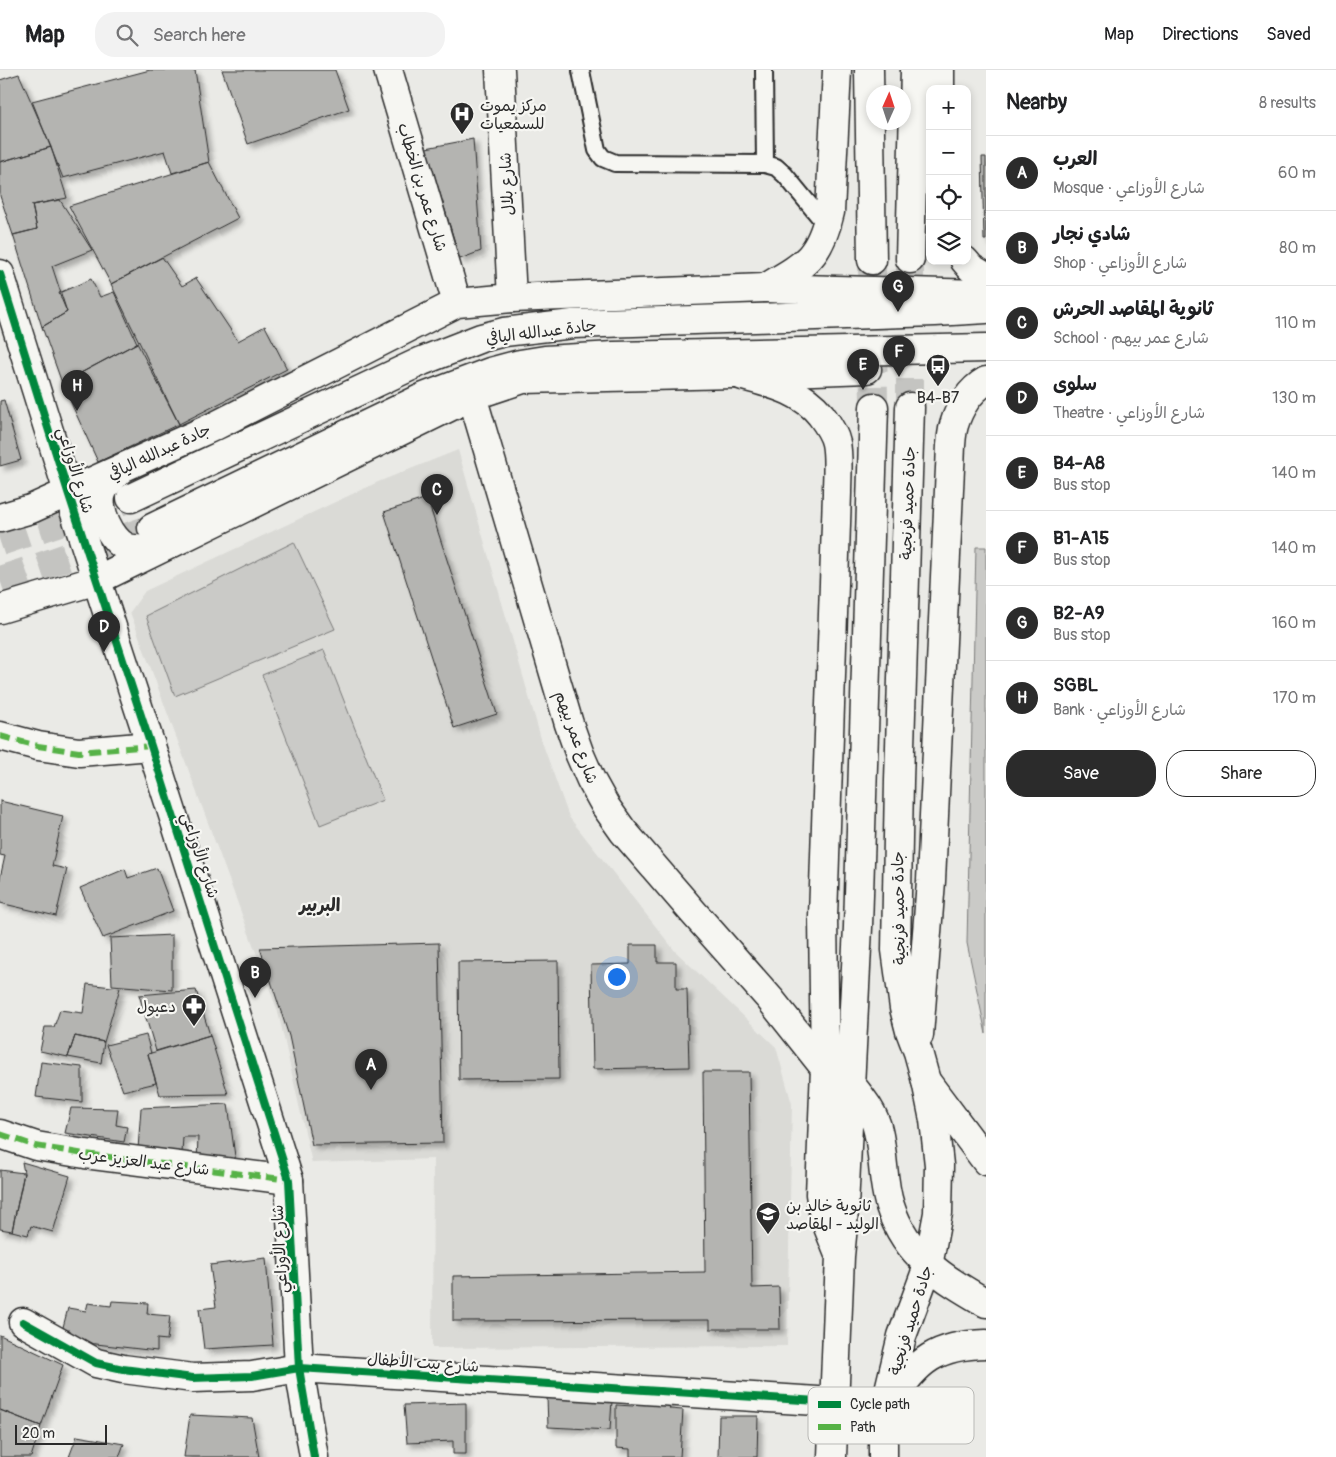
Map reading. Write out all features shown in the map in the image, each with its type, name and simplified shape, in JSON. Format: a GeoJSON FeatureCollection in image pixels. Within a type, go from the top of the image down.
{"type":"FeatureCollection","features":[{"type":"Feature","properties":{"kind":"main road","name":"شارع عمر بن الخطاب"},"geometry":{"type":"LineString","coordinates":[[388,70],[457,303]]}},
{"type":"Feature","properties":{"kind":"main road","name":"شارع بلال"},"geometry":{"type":"LineString","coordinates":[[500,70],[512,298]]}},
{"type":"Feature","properties":{"kind":"main road"},"geometry":{"type":"LineString","coordinates":[[765,288],[798,269],[810,258],[820,244],[827,226],[830,212],[838,70]]}},
{"type":"Feature","properties":{"kind":"main road"},"geometry":{"type":"LineString","coordinates":[[869,70],[872,260]]}},
{"type":"Feature","properties":{"kind":"main road"},"geometry":{"type":"LineString","coordinates":[[910,259],[915,70]]}},
{"type":"Feature","properties":{"kind":"main road"},"geometry":{"type":"LineString","coordinates":[[940,70],[940,85]]}},
{"type":"Feature","properties":{"kind":"main road"},"geometry":{"type":"LineString","coordinates":[[968,265],[986,277]]}},
{"type":"Feature","properties":{"kind":"main road","name":"شارع الأوزاعي"},"geometry":{"type":"LineString","coordinates":[[0,274],[289,1180],[299,1368],[314,1457]]}},
{"type":"Feature","properties":{"kind":"main road","name":"جادة عبدالله اليافي"},"geometry":{"type":"LineString","coordinates":[[0,518],[31,509],[214,426],[457,303],[512,298],[765,288],[986,294]]}},
{"type":"Feature","properties":{"kind":"main road","name":"جادة عبدالله اليافي"},"geometry":{"type":"LineString","coordinates":[[131,498],[422,361],[481,338],[504,332],[573,324],[925,313],[986,309]]}},
{"type":"Feature","properties":{"kind":"main road","name":"جادة عبدالله اليافي"},"geometry":{"type":"LineString","coordinates":[[0,609],[97,580],[154,539],[424,397],[490,372],[520,364],[545,360],[614,356],[986,348]]}},
{"type":"Feature","properties":{"kind":"main road","name":"جادة عبدالله اليافي"},"geometry":{"type":"LineString","coordinates":[[154,539],[472,396],[524,379],[986,366]]}},
{"type":"Feature","properties":{"kind":"main road"},"geometry":{"type":"LineString","coordinates":[[734,374],[789,390],[804,398],[827,423],[836,442],[837,503],[823,917],[825,1068],[820,1194],[824,1217],[840,1256]]}},
{"type":"Feature","properties":{"kind":"main road"},"geometry":{"type":"LineString","coordinates":[[918,1052],[931,881],[953,426],[960,409],[971,394],[986,381]]}},
{"type":"Feature","properties":{"kind":"main road","name":"شارع عمر بيهم"},"geometry":{"type":"LineString","coordinates":[[472,396],[570,724],[580,755],[591,780],[606,807],[623,831],[770,999],[825,1068]]}},
{"type":"Feature","properties":{"kind":"main road"},"geometry":{"type":"LineString","coordinates":[[834,1387],[858,928],[874,407]]}},
{"type":"Feature","properties":{"kind":"main road","name":"جادة حميد فرنجية"},"geometry":{"type":"LineString","coordinates":[[890,1387],[902,1336],[928,1266],[938,1212],[939,1165],[934,1120],[926,1081],[904,1008],[896,950],[910,407]]}},
{"type":"Feature","properties":{"kind":"main road"},"geometry":{"type":"LineString","coordinates":[[121,469],[109,482],[102,494],[100,502],[103,515],[115,538],[124,546],[133,549],[154,539]]}},
{"type":"Feature","properties":{"kind":"main road"},"geometry":{"type":"LineString","coordinates":[[0,736],[38,746],[79,752],[151,746]]}},
{"type":"Feature","properties":{"kind":"main road"},"geometry":{"type":"LineString","coordinates":[[926,1081],[986,1161]]}},
{"type":"Feature","properties":{"kind":"main road"},"geometry":{"type":"LineString","coordinates":[[850,1082],[868,1106],[878,1129],[889,1205],[898,1229],[928,1266],[986,1303]]}},
{"type":"Feature","properties":{"kind":"main road","name":"شارع عبد العزيز عرب"},"geometry":{"type":"LineString","coordinates":[[0,1134],[36,1146],[85,1154],[289,1180]]}},
{"type":"Feature","properties":{"kind":"main road","name":"شارع بيت الأطفال"},"geometry":{"type":"LineString","coordinates":[[23,1322],[96,1363],[122,1369],[193,1378],[252,1376],[299,1368],[808,1400]]}},
{"type":"Feature","properties":{"kind":"main road"},"geometry":{"type":"LineString","coordinates":[[900,1387],[918,1365],[935,1354],[967,1344],[986,1344]]}},
{"type":"Feature","properties":{"kind":"main road"},"geometry":{"type":"LineString","coordinates":[[832,1444],[832,1457]]}},
{"type":"Feature","properties":{"kind":"main road","name":"جادة حميد فرنجية"},"geometry":{"type":"LineString","coordinates":[[883,1444],[883,1457]]}},
{"type":"Feature","properties":{"kind":"lane"},"geometry":{"type":"LineString","coordinates":[[764,70],[765,164]]}},
{"type":"Feature","properties":{"kind":"lane"},"geometry":{"type":"LineString","coordinates":[[581,71],[597,150],[604,158],[615,163],[765,164],[776,167],[785,175],[827,226]]}},
{"type":"Feature","properties":{"kind":"shaded area"},"geometry":{"type":"Polygon","coordinates":[[[458,450],[542,742],[569,817],[675,951],[776,1047],[792,1104],[787,1346],[432,1348],[433,1159],[312,1163],[278,1012],[130,612],[145,591],[378,482],[458,450]]]}},
{"type":"Feature","properties":{"kind":"shaded area"},"geometry":{"type":"Polygon","coordinates":[[[294,542],[335,629],[175,696],[146,616],[294,542]]]}},
{"type":"Feature","properties":{"kind":"shaded area"},"geometry":{"type":"Polygon","coordinates":[[[976,547],[986,547],[986,1034],[967,943],[976,547]]]}},
{"type":"Feature","properties":{"kind":"shaded area"},"geometry":{"type":"Polygon","coordinates":[[[324,650],[383,800],[320,825],[262,675],[324,650]]]}},
{"type":"Feature","properties":{"kind":"building"},"geometry":{"type":"Polygon","coordinates":[[[150,70],[195,70],[209,162],[172,173],[165,151],[63,178],[32,101],[150,70]]]}},
{"type":"Feature","properties":{"kind":"building"},"geometry":{"type":"Polygon","coordinates":[[[222,70],[335,70],[349,109],[248,144],[222,70]]]}},
{"type":"Feature","properties":{"kind":"building"},"geometry":{"type":"Polygon","coordinates":[[[19,74],[51,147],[0,162],[0,80],[19,74]]]}},
{"type":"Feature","properties":{"kind":"building"},"geometry":{"type":"Polygon","coordinates":[[[473,139],[481,251],[460,259],[426,148],[473,139]]]}},
{"type":"Feature","properties":{"kind":"building"},"geometry":{"type":"Polygon","coordinates":[[[51,147],[67,198],[32,205],[37,229],[13,235],[0,196],[0,162],[51,147]]]}},
{"type":"Feature","properties":{"kind":"building"},"geometry":{"type":"Polygon","coordinates":[[[982,157],[986,157],[986,240],[984,240],[982,157]]]}},
{"type":"Feature","properties":{"kind":"building"},"geometry":{"type":"Polygon","coordinates":[[[209,162],[238,218],[111,284],[69,206],[209,162]]]}},
{"type":"Feature","properties":{"kind":"building"},"geometry":{"type":"Polygon","coordinates":[[[60,200],[92,250],[52,266],[67,312],[42,327],[13,235],[37,229],[32,205],[60,200]]]}},
{"type":"Feature","properties":{"kind":"building"},"geometry":{"type":"Polygon","coordinates":[[[162,257],[182,286],[196,278],[238,341],[265,326],[287,369],[179,424],[111,284],[162,257]]]}},
{"type":"Feature","properties":{"kind":"building"},"geometry":{"type":"Polygon","coordinates":[[[91,279],[100,297],[114,292],[137,343],[62,383],[42,327],[67,312],[59,293],[91,279]]]}},
{"type":"Feature","properties":{"kind":"building"},"geometry":{"type":"Polygon","coordinates":[[[137,343],[179,424],[98,462],[62,383],[137,343]]]}},
{"type":"Feature","properties":{"kind":"building"},"geometry":{"type":"Polygon","coordinates":[[[4,400],[21,460],[0,466],[0,401],[4,400]]]}},
{"type":"Feature","properties":{"kind":"building"},"geometry":{"type":"Polygon","coordinates":[[[427,498],[497,714],[454,728],[384,512],[427,498]]]}},
{"type":"Feature","properties":{"kind":"building"},"geometry":{"type":"Polygon","coordinates":[[[0,801],[63,816],[52,866],[67,869],[56,916],[0,903],[0,878],[5,856],[0,855],[0,801]]]}},
{"type":"Feature","properties":{"kind":"building"},"geometry":{"type":"Polygon","coordinates":[[[157,868],[173,911],[103,938],[80,888],[125,869],[128,878],[157,868]]]}},
{"type":"Feature","properties":{"kind":"building"},"geometry":{"type":"Polygon","coordinates":[[[172,935],[172,990],[112,985],[110,938],[172,935]]]}},
{"type":"Feature","properties":{"kind":"building"},"geometry":{"type":"Polygon","coordinates":[[[439,943],[443,1143],[312,1145],[289,1036],[260,948],[439,943]]]}},
{"type":"Feature","properties":{"kind":"building"},"geometry":{"type":"Polygon","coordinates":[[[630,945],[657,945],[657,962],[676,962],[676,989],[687,989],[689,1067],[593,1069],[591,965],[630,964],[630,945]]]}},
{"type":"Feature","properties":{"kind":"building"},"geometry":{"type":"Polygon","coordinates":[[[558,961],[559,1079],[459,1080],[458,962],[558,961]]]}},
{"type":"Feature","properties":{"kind":"building"},"geometry":{"type":"Polygon","coordinates":[[[87,984],[120,988],[104,1042],[75,1036],[68,1057],[40,1051],[45,1027],[54,1027],[60,1010],[83,1013],[87,984]]]}},
{"type":"Feature","properties":{"kind":"building"},"geometry":{"type":"Polygon","coordinates":[[[196,990],[210,1035],[156,1051],[139,995],[196,990]]]}},
{"type":"Feature","properties":{"kind":"building"},"geometry":{"type":"Polygon","coordinates":[[[146,1035],[151,1053],[148,1054],[156,1083],[123,1091],[106,1045],[146,1035]]]}},
{"type":"Feature","properties":{"kind":"building"},"geometry":{"type":"Polygon","coordinates":[[[210,1035],[228,1094],[160,1095],[148,1054],[210,1035]]]}},
{"type":"Feature","properties":{"kind":"building"},"geometry":{"type":"Polygon","coordinates":[[[75,1036],[104,1042],[101,1063],[68,1057],[75,1036]]]}},
{"type":"Feature","properties":{"kind":"building"},"geometry":{"type":"Polygon","coordinates":[[[41,1062],[82,1067],[82,1102],[36,1097],[41,1062]]]}},
{"type":"Feature","properties":{"kind":"building"},"geometry":{"type":"Polygon","coordinates":[[[703,1072],[749,1072],[752,1288],[779,1287],[780,1329],[710,1329],[710,1320],[453,1321],[453,1276],[705,1272],[703,1072]]]}},
{"type":"Feature","properties":{"kind":"building"},"geometry":{"type":"Polygon","coordinates":[[[228,1104],[236,1164],[197,1161],[198,1137],[183,1137],[182,1153],[138,1149],[141,1108],[228,1104]]]}},
{"type":"Feature","properties":{"kind":"building"},"geometry":{"type":"Polygon","coordinates":[[[71,1108],[118,1109],[116,1125],[127,1127],[124,1142],[65,1133],[71,1108]]]}},
{"type":"Feature","properties":{"kind":"building"},"geometry":{"type":"Polygon","coordinates":[[[22,1162],[70,1176],[53,1232],[31,1226],[28,1235],[12,1231],[24,1173],[22,1162]]]}},
{"type":"Feature","properties":{"kind":"building"},"geometry":{"type":"Polygon","coordinates":[[[0,1170],[24,1173],[12,1231],[0,1229],[0,1170]]]}},
{"type":"Feature","properties":{"kind":"building"},"geometry":{"type":"Polygon","coordinates":[[[266,1258],[273,1345],[204,1349],[199,1309],[216,1307],[210,1265],[266,1258]]]}},
{"type":"Feature","properties":{"kind":"building"},"geometry":{"type":"Polygon","coordinates":[[[112,1301],[148,1303],[147,1314],[170,1316],[167,1340],[157,1339],[157,1351],[70,1341],[70,1330],[62,1331],[68,1308],[86,1311],[88,1303],[111,1306],[112,1301]]]}},
{"type":"Feature","properties":{"kind":"building"},"geometry":{"type":"Polygon","coordinates":[[[0,1335],[63,1365],[41,1426],[0,1410],[0,1335]]]}},
{"type":"Feature","properties":{"kind":"building"},"geometry":{"type":"Polygon","coordinates":[[[547,1397],[612,1401],[610,1430],[548,1427],[547,1397]]]}},
{"type":"Feature","properties":{"kind":"building"},"geometry":{"type":"Polygon","coordinates":[[[639,1398],[667,1400],[670,1409],[683,1410],[680,1457],[630,1457],[630,1449],[616,1448],[616,1405],[633,1406],[639,1398]]]}},
{"type":"Feature","properties":{"kind":"building"},"geometry":{"type":"Polygon","coordinates":[[[466,1403],[466,1454],[453,1454],[453,1441],[407,1443],[404,1405],[466,1403]]]}},
{"type":"Feature","properties":{"kind":"building"},"geometry":{"type":"Polygon","coordinates":[[[0,1410],[41,1426],[31,1457],[0,1457],[0,1410]]]}},
{"type":"Feature","properties":{"kind":"building"},"geometry":{"type":"Polygon","coordinates":[[[190,1415],[252,1418],[259,1457],[184,1457],[190,1415]]]}},
{"type":"Feature","properties":{"kind":"building"},"geometry":{"type":"Polygon","coordinates":[[[719,1416],[758,1416],[757,1457],[718,1457],[719,1416]]]}},
{"type":"Feature","properties":{"kind":"building"},"geometry":{"type":"Polygon","coordinates":[[[77,1436],[124,1444],[119,1457],[69,1457],[77,1436]]]}},
{"type":"Feature","properties":{"kind":"tunnel"},"geometry":{"type":"LineString","coordinates":[[910,259],[910,407]]}},
{"type":"Feature","properties":{"kind":"tunnel"},"geometry":{"type":"LineString","coordinates":[[872,260],[874,407]]}},
{"type":"Feature","properties":{"kind":"tunnel"},"geometry":{"type":"LineString","coordinates":[[0,542],[131,498]]}},
{"type":"Feature","properties":{"kind":"tunnel"},"geometry":{"type":"LineString","coordinates":[[0,580],[152,528]]}},
{"type":"Feature","properties":{"kind":"marked path"},"geometry":{"type":"LineString","coordinates":[[0,736],[38,746],[79,752],[151,746]]}},
{"type":"Feature","properties":{"kind":"marked path"},"geometry":{"type":"LineString","coordinates":[[0,1134],[36,1146],[85,1154],[289,1180]]}},
{"type":"Feature","properties":{"kind":"cycle path"},"geometry":{"type":"LineString","coordinates":[[0,274],[289,1180],[299,1368],[314,1457]]}},
{"type":"Feature","properties":{"kind":"cycle path"},"geometry":{"type":"LineString","coordinates":[[23,1322],[96,1363],[123,1369],[193,1378],[252,1376],[299,1368],[808,1400]]}},
{"type":"Feature","properties":{"kind":"place","name":"مركز يموت للسمعيات"},"geometry":{"type":"Point","coordinates":[462,135]}},
{"type":"Feature","properties":{"kind":"place","name":"B2-A9"},"geometry":{"type":"Point","coordinates":[898,312]}},
{"type":"Feature","properties":{"kind":"place","name":"B1-A15"},"geometry":{"type":"Point","coordinates":[899,377]}},
{"type":"Feature","properties":{"kind":"place","name":"B4-B7"},"geometry":{"type":"Point","coordinates":[938,387]}},
{"type":"Feature","properties":{"kind":"place","name":"B4-A8"},"geometry":{"type":"Point","coordinates":[863,390]}},
{"type":"Feature","properties":{"kind":"place","name":"SGBL"},"geometry":{"type":"Point","coordinates":[77,411]}},
{"type":"Feature","properties":{"kind":"place","name":"ثانوية المقاصد الحرش"},"geometry":{"type":"Point","coordinates":[437,515]}},
{"type":"Feature","properties":{"kind":"place","name":"سلوى"},"geometry":{"type":"Point","coordinates":[104,652]}},
{"type":"Feature","properties":{"kind":"place","name":"شادي نجار"},"geometry":{"type":"Point","coordinates":[255,998]}},
{"type":"Feature","properties":{"kind":"place","name":"دعبول"},"geometry":{"type":"Point","coordinates":[194,1027]}},
{"type":"Feature","properties":{"kind":"place","name":"العرب"},"geometry":{"type":"Point","coordinates":[371,1090]}},
{"type":"Feature","properties":{"kind":"place","name":"ثانوية خالد بن الوليد - المقاصد"},"geometry":{"type":"Point","coordinates":[768,1235]}},
{"type":"Feature","properties":{"kind":"district","name":"البربير"},"geometry":{"type":"Point","coordinates":[320,905]}}]}
